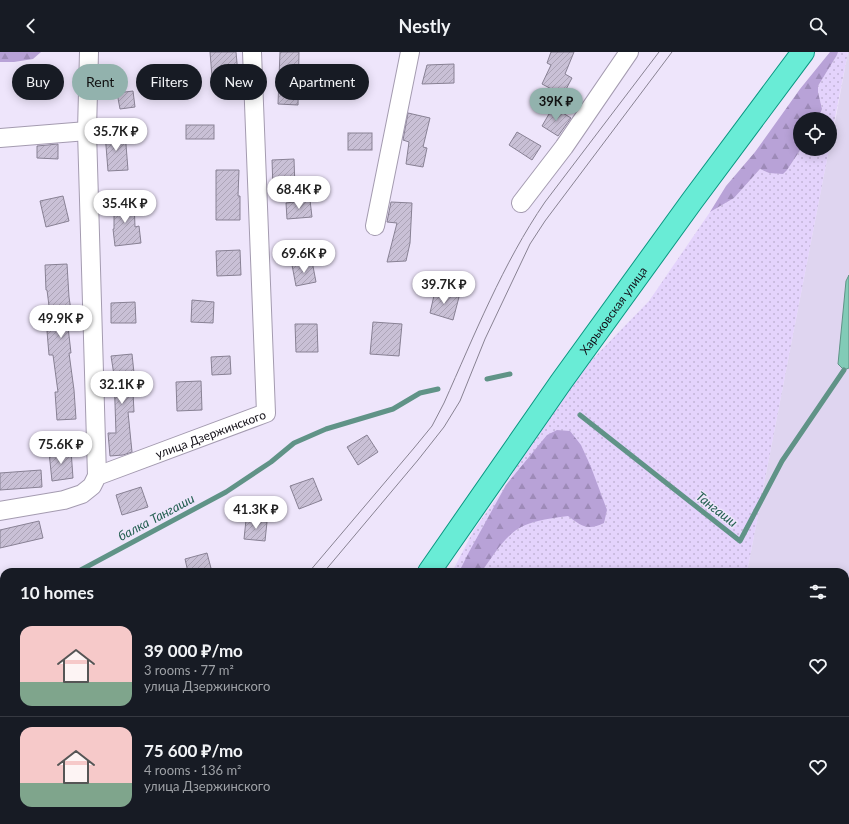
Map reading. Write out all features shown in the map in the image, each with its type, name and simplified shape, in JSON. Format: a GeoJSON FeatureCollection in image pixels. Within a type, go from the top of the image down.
{"type":"FeatureCollection","features":[{"type":"Feature","properties":{"kind":"main road","name":"Харьковская улица"},"geometry":{"type":"LineString","coordinates":[[432,568],[561,382],[692,201],[803,52]]}},
{"type":"Feature","properties":{"kind":"street"},"geometry":{"type":"LineString","coordinates":[[0,511],[64,500],[82,494],[92,486],[97,476],[88,131],[89,52]]}},
{"type":"Feature","properties":{"kind":"street","name":"улица Дзержинского"},"geometry":{"type":"LineString","coordinates":[[97,476],[266,413],[252,52]]}},
{"type":"Feature","properties":{"kind":"street"},"geometry":{"type":"LineString","coordinates":[[375,226],[410,52]]}},
{"type":"Feature","properties":{"kind":"street"},"geometry":{"type":"LineString","coordinates":[[521,203],[564,147],[629,52]]}},
{"type":"Feature","properties":{"kind":"street"},"geometry":{"type":"LineString","coordinates":[[0,138],[88,131]]}},
{"type":"Feature","properties":{"kind":"shaded area"},"geometry":{"type":"Polygon","coordinates":[[[838,52],[848,52],[836,112],[821,112],[822,109],[818,86],[838,52]]]}},
{"type":"Feature","properties":{"kind":"shaded area"},"geometry":{"type":"Polygon","coordinates":[[[849,52],[849,568],[748,568],[828,156],[837,156],[837,112],[849,52]]]}},
{"type":"Feature","properties":{"kind":"shaded area"},"geometry":{"type":"Polygon","coordinates":[[[796,156],[828,156],[748,568],[454,568],[474,530],[506,485],[526,451],[564,395],[586,366],[649,301],[710,212],[734,198],[760,169],[769,173],[787,170],[796,156]]]}},
{"type":"Feature","properties":{"kind":"shaded area"},"geometry":{"type":"Polygon","coordinates":[[[849,275],[849,368],[844,370],[838,364],[846,281],[849,275]]]}},
{"type":"Feature","properties":{"kind":"green space"},"geometry":{"type":"Polygon","coordinates":[[[0,52],[41,52],[33,59],[14,62],[0,62],[0,52]]]}},
{"type":"Feature","properties":{"kind":"green space"},"geometry":{"type":"Polygon","coordinates":[[[830,52],[838,52],[818,86],[822,109],[821,112],[793,112],[793,156],[796,156],[787,170],[783,174],[769,173],[760,169],[734,198],[710,212],[726,186],[755,152],[800,89],[830,52]]]}},
{"type":"Feature","properties":{"kind":"green space"},"geometry":{"type":"Polygon","coordinates":[[[557,430],[570,431],[581,445],[607,510],[604,523],[589,527],[581,525],[568,516],[533,522],[523,526],[510,535],[484,568],[461,568],[506,485],[547,435],[557,430]]]}},
{"type":"Feature","properties":{"kind":"building"},"geometry":{"type":"Polygon","coordinates":[[[210,52],[236,52],[237,64],[211,64],[210,52]]]}},
{"type":"Feature","properties":{"kind":"building"},"geometry":{"type":"Polygon","coordinates":[[[280,52],[299,52],[299,64],[280,64],[280,52]]]}},
{"type":"Feature","properties":{"kind":"building"},"geometry":{"type":"Polygon","coordinates":[[[551,52],[574,52],[565,74],[572,78],[563,95],[542,84],[551,65],[547,63],[551,52]]]}},
{"type":"Feature","properties":{"kind":"building"},"geometry":{"type":"Polygon","coordinates":[[[454,64],[454,83],[422,84],[427,65],[454,64]]]}},
{"type":"Feature","properties":{"kind":"building"},"geometry":{"type":"Polygon","coordinates":[[[133,91],[135,107],[120,109],[118,100],[128,100],[128,92],[133,91]]]}},
{"type":"Feature","properties":{"kind":"building"},"geometry":{"type":"Polygon","coordinates":[[[278,100],[298,100],[298,105],[278,104],[278,100]]]}},
{"type":"Feature","properties":{"kind":"building"},"geometry":{"type":"Polygon","coordinates":[[[553,107],[571,118],[558,136],[542,126],[553,107]]]}},
{"type":"Feature","properties":{"kind":"building"},"geometry":{"type":"Polygon","coordinates":[[[408,113],[430,118],[423,147],[427,148],[423,167],[406,164],[409,142],[403,140],[408,113]]]}},
{"type":"Feature","properties":{"kind":"building"},"geometry":{"type":"Polygon","coordinates":[[[186,125],[214,125],[214,139],[186,139],[186,125]]]}},
{"type":"Feature","properties":{"kind":"building"},"geometry":{"type":"Polygon","coordinates":[[[125,132],[128,170],[108,171],[105,133],[125,132]]]}},
{"type":"Feature","properties":{"kind":"building"},"geometry":{"type":"Polygon","coordinates":[[[517,132],[541,146],[532,160],[509,145],[517,132]]]}},
{"type":"Feature","properties":{"kind":"building"},"geometry":{"type":"Polygon","coordinates":[[[348,133],[372,133],[372,150],[348,150],[348,133]]]}},
{"type":"Feature","properties":{"kind":"building"},"geometry":{"type":"Polygon","coordinates":[[[58,144],[58,159],[37,158],[37,146],[58,144]]]}},
{"type":"Feature","properties":{"kind":"building"},"geometry":{"type":"Polygon","coordinates":[[[294,159],[295,188],[273,189],[272,160],[294,159]]]}},
{"type":"Feature","properties":{"kind":"building"},"geometry":{"type":"Polygon","coordinates":[[[216,170],[239,170],[238,196],[240,196],[240,220],[216,220],[216,170]]]}},
{"type":"Feature","properties":{"kind":"building"},"geometry":{"type":"Polygon","coordinates":[[[63,196],[69,221],[46,227],[40,201],[63,196]]]}},
{"type":"Feature","properties":{"kind":"building"},"geometry":{"type":"Polygon","coordinates":[[[310,200],[312,217],[287,219],[286,203],[310,200]]]}},
{"type":"Feature","properties":{"kind":"building"},"geometry":{"type":"Polygon","coordinates":[[[134,201],[135,227],[139,226],[141,243],[115,246],[113,229],[114,202],[134,201]]]}},
{"type":"Feature","properties":{"kind":"building"},"geometry":{"type":"Polygon","coordinates":[[[391,202],[412,203],[410,243],[406,261],[387,262],[397,223],[387,222],[391,202]]]}},
{"type":"Feature","properties":{"kind":"building"},"geometry":{"type":"Polygon","coordinates":[[[240,250],[241,275],[217,276],[216,251],[240,250]]]}},
{"type":"Feature","properties":{"kind":"building"},"geometry":{"type":"Polygon","coordinates":[[[312,261],[316,282],[296,286],[292,265],[312,261]]]}},
{"type":"Feature","properties":{"kind":"building"},"geometry":{"type":"Polygon","coordinates":[[[67,264],[72,317],[67,318],[71,353],[69,353],[76,419],[57,420],[55,392],[58,392],[53,355],[49,355],[47,331],[52,330],[46,290],[45,265],[67,264]]]}},
{"type":"Feature","properties":{"kind":"building"},"geometry":{"type":"Polygon","coordinates":[[[435,291],[459,297],[453,320],[430,313],[435,291]]]}},
{"type":"Feature","properties":{"kind":"building"},"geometry":{"type":"Polygon","coordinates":[[[192,300],[214,302],[213,323],[191,322],[192,300]]]}},
{"type":"Feature","properties":{"kind":"building"},"geometry":{"type":"Polygon","coordinates":[[[135,302],[136,323],[111,323],[111,303],[135,302]]]}},
{"type":"Feature","properties":{"kind":"building"},"geometry":{"type":"Polygon","coordinates":[[[373,322],[402,324],[399,356],[370,354],[373,322]]]}},
{"type":"Feature","properties":{"kind":"building"},"geometry":{"type":"Polygon","coordinates":[[[295,324],[317,324],[318,352],[296,352],[295,324]]]}},
{"type":"Feature","properties":{"kind":"building"},"geometry":{"type":"Polygon","coordinates":[[[132,354],[134,373],[132,373],[134,412],[128,412],[132,452],[123,455],[110,456],[108,433],[116,433],[114,375],[111,356],[132,354]]]}},
{"type":"Feature","properties":{"kind":"building"},"geometry":{"type":"Polygon","coordinates":[[[230,356],[231,374],[212,375],[211,357],[230,356]]]}},
{"type":"Feature","properties":{"kind":"building"},"geometry":{"type":"Polygon","coordinates":[[[201,381],[202,410],[177,411],[176,382],[201,381]]]}},
{"type":"Feature","properties":{"kind":"building"},"geometry":{"type":"Polygon","coordinates":[[[367,435],[378,452],[358,465],[347,447],[367,435]]]}},
{"type":"Feature","properties":{"kind":"building"},"geometry":{"type":"Polygon","coordinates":[[[71,450],[73,478],[52,481],[49,452],[71,450]]]}},
{"type":"Feature","properties":{"kind":"building"},"geometry":{"type":"Polygon","coordinates":[[[41,470],[42,487],[0,490],[0,473],[41,470]]]}},
{"type":"Feature","properties":{"kind":"building"},"geometry":{"type":"Polygon","coordinates":[[[313,478],[322,500],[299,509],[290,486],[313,478]]]}},
{"type":"Feature","properties":{"kind":"building"},"geometry":{"type":"Polygon","coordinates":[[[141,487],[148,507],[122,515],[116,495],[141,487]]]}},
{"type":"Feature","properties":{"kind":"building"},"geometry":{"type":"Polygon","coordinates":[[[246,520],[267,522],[265,541],[244,539],[246,520]]]}},
{"type":"Feature","properties":{"kind":"building"},"geometry":{"type":"Polygon","coordinates":[[[39,521],[43,538],[0,548],[0,530],[39,521]]]}},
{"type":"Feature","properties":{"kind":"building"},"geometry":{"type":"Polygon","coordinates":[[[207,553],[211,568],[187,568],[185,559],[207,553]]]}},
{"type":"Feature","properties":{"kind":"waterway","name":"Тангаши"},"geometry":{"type":"LineString","coordinates":[[580,415],[740,541],[782,461],[844,370]]}},
{"type":"Feature","properties":{"kind":"waterway","name":"балка Тангаши"},"geometry":{"type":"LineString","coordinates":[[487,379],[510,374]]}},
{"type":"Feature","properties":{"kind":"waterway","name":"балка Тангаши"},"geometry":{"type":"LineString","coordinates":[[84,568],[226,492],[271,462],[294,443],[326,429],[393,409],[420,393],[438,389]]}},
{"type":"Feature","properties":{"kind":"tram line"},"geometry":{"type":"LineString","coordinates":[[312,568],[432,426],[444,403],[502,275],[530,225],[545,202],[659,52]]}},
{"type":"Feature","properties":{"kind":"tram line"},"geometry":{"type":"LineString","coordinates":[[327,568],[444,427],[460,401],[485,339],[530,244],[545,221],[672,52]]}}]}
